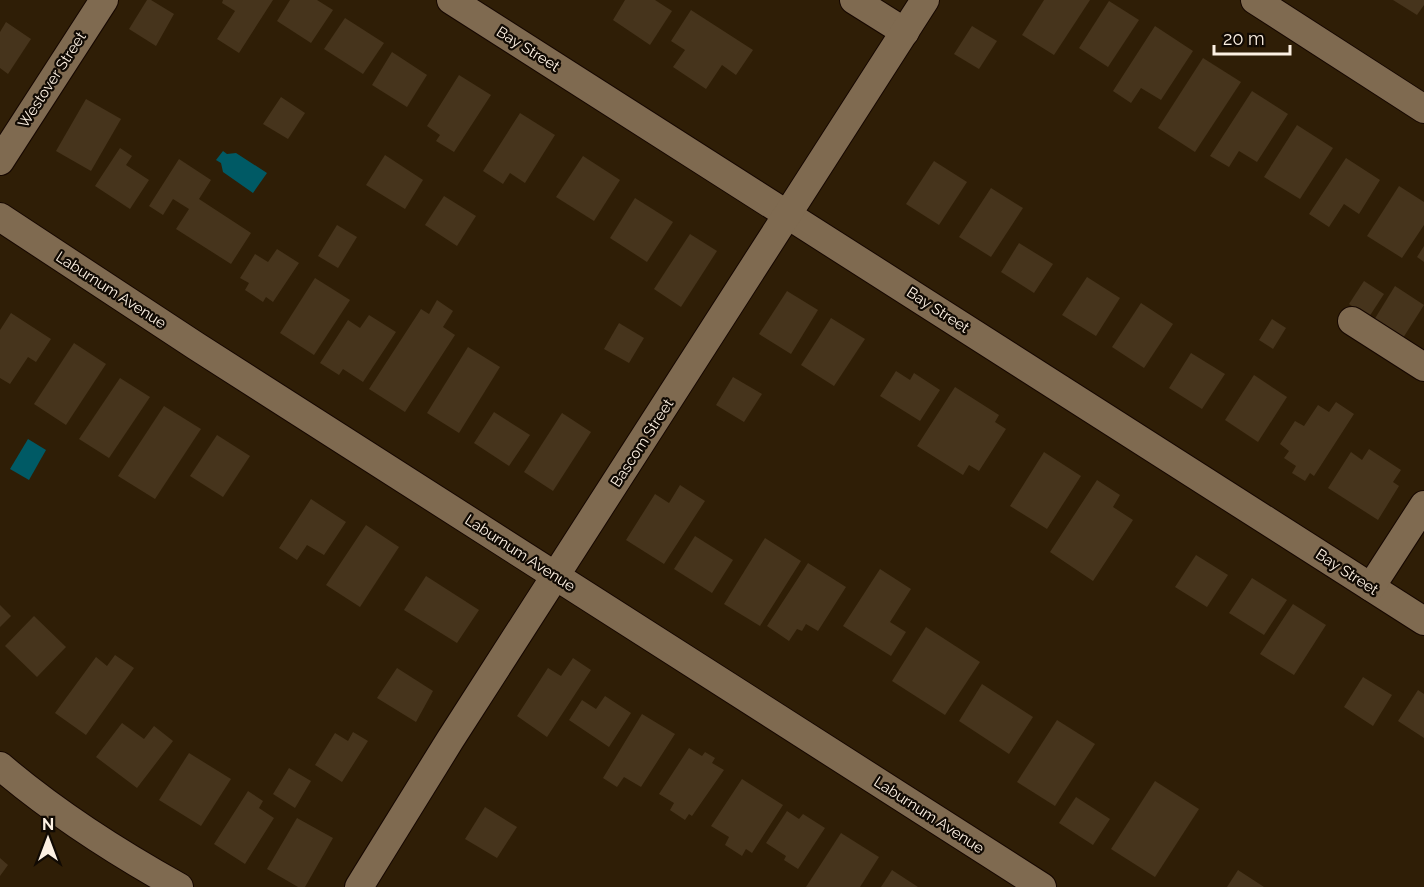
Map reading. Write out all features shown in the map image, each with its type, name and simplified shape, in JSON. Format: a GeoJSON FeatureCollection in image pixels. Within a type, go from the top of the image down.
{"type":"FeatureCollection","features":[{"type":"Feature","properties":{"kind":"street","name":"Westover Street"},"geometry":{"type":"LineString","coordinates":[[0,161],[104,0]]}},
{"type":"Feature","properties":{"kind":"street","name":"Bay Street"},"geometry":{"type":"LineString","coordinates":[[451,0],[1424,621]]}},
{"type":"Feature","properties":{"kind":"street"},"geometry":{"type":"LineString","coordinates":[[854,0],[905,32]]}},
{"type":"Feature","properties":{"kind":"street","name":"Bascom Street"},"geometry":{"type":"LineString","coordinates":[[359,887],[925,0]]}},
{"type":"Feature","properties":{"kind":"street"},"geometry":{"type":"LineString","coordinates":[[1255,0],[1424,109]]}},
{"type":"Feature","properties":{"kind":"street","name":"Laburnum Avenue"},"geometry":{"type":"LineString","coordinates":[[0,217],[122,298],[1042,887]]}},
{"type":"Feature","properties":{"kind":"street"},"geometry":{"type":"LineString","coordinates":[[1352,321],[1424,367]]}},
{"type":"Feature","properties":{"kind":"street"},"geometry":{"type":"LineString","coordinates":[[1371,587],[1424,505]]}},
{"type":"Feature","properties":{"kind":"street"},"geometry":{"type":"LineString","coordinates":[[0,766],[63,815],[141,866],[178,887]]}},
{"type":"Feature","properties":{"kind":"water"},"geometry":{"type":"Polygon","coordinates":[[[223,151],[227,154],[236,153],[267,173],[253,193],[223,172],[221,163],[216,160],[223,151]]]}},
{"type":"Feature","properties":{"kind":"water"},"geometry":{"type":"Polygon","coordinates":[[[28,439],[46,450],[29,480],[10,469],[28,439]]]}},
{"type":"Feature","properties":{"kind":"building"},"geometry":{"type":"Polygon","coordinates":[[[147,0],[151,0],[174,14],[156,46],[129,29],[147,0]]]}},
{"type":"Feature","properties":{"kind":"building"},"geometry":{"type":"Polygon","coordinates":[[[223,0],[273,0],[239,53],[217,39],[235,11],[222,3],[223,0]]]}},
{"type":"Feature","properties":{"kind":"building"},"geometry":{"type":"Polygon","coordinates":[[[290,0],[317,0],[333,10],[311,43],[277,21],[290,0]]]}},
{"type":"Feature","properties":{"kind":"building"},"geometry":{"type":"Polygon","coordinates":[[[625,0],[655,0],[672,11],[650,45],[613,20],[625,0]]]}},
{"type":"Feature","properties":{"kind":"building"},"geometry":{"type":"Polygon","coordinates":[[[1044,0],[1090,0],[1054,55],[1022,35],[1044,0]]]}},
{"type":"Feature","properties":{"kind":"building"},"geometry":{"type":"Polygon","coordinates":[[[1393,0],[1424,0],[1424,5],[1417,15],[1393,0]]]}},
{"type":"Feature","properties":{"kind":"building"},"geometry":{"type":"Polygon","coordinates":[[[1109,1],[1139,20],[1108,67],[1079,48],[1109,1]]]}},
{"type":"Feature","properties":{"kind":"building"},"geometry":{"type":"Polygon","coordinates":[[[691,10],[753,50],[736,75],[722,65],[706,89],[673,67],[685,50],[671,41],[691,10]]]}},
{"type":"Feature","properties":{"kind":"building"},"geometry":{"type":"Polygon","coordinates":[[[345,18],[384,43],[363,74],[324,49],[345,18]]]}},
{"type":"Feature","properties":{"kind":"building"},"geometry":{"type":"Polygon","coordinates":[[[6,22],[31,39],[8,74],[0,68],[0,32],[6,22]]]}},
{"type":"Feature","properties":{"kind":"building"},"geometry":{"type":"Polygon","coordinates":[[[972,26],[997,41],[979,69],[954,54],[972,26]]]}},
{"type":"Feature","properties":{"kind":"building"},"geometry":{"type":"Polygon","coordinates":[[[1155,26],[1193,51],[1161,100],[1141,88],[1131,103],[1113,91],[1155,26]]]}},
{"type":"Feature","properties":{"kind":"building"},"geometry":{"type":"Polygon","coordinates":[[[392,52],[427,75],[407,107],[372,85],[392,52]]]}},
{"type":"Feature","properties":{"kind":"building"},"geometry":{"type":"Polygon","coordinates":[[[1203,58],[1241,82],[1195,152],[1158,128],[1203,58]]]}},
{"type":"Feature","properties":{"kind":"building"},"geometry":{"type":"Polygon","coordinates":[[[459,75],[491,95],[454,152],[436,141],[440,135],[427,126],[459,75]]]}},
{"type":"Feature","properties":{"kind":"building"},"geometry":{"type":"Polygon","coordinates":[[[1252,91],[1288,114],[1257,162],[1239,151],[1229,167],[1210,156],[1252,91]]]}},
{"type":"Feature","properties":{"kind":"building"},"geometry":{"type":"Polygon","coordinates":[[[281,97],[305,113],[288,139],[263,124],[281,97]]]}},
{"type":"Feature","properties":{"kind":"building"},"geometry":{"type":"Polygon","coordinates":[[[86,99],[121,119],[91,171],[56,151],[86,99]]]}},
{"type":"Feature","properties":{"kind":"building"},"geometry":{"type":"Polygon","coordinates":[[[520,113],[555,135],[525,183],[510,173],[503,184],[483,171],[520,113]]]}},
{"type":"Feature","properties":{"kind":"building"},"geometry":{"type":"Polygon","coordinates":[[[1297,125],[1333,148],[1300,199],[1264,177],[1297,125]]]}},
{"type":"Feature","properties":{"kind":"building"},"geometry":{"type":"Polygon","coordinates":[[[120,148],[132,156],[126,165],[149,180],[130,209],[95,186],[120,148]]]}},
{"type":"Feature","properties":{"kind":"building"},"geometry":{"type":"Polygon","coordinates":[[[385,155],[423,180],[405,209],[366,185],[385,155]]]}},
{"type":"Feature","properties":{"kind":"building"},"geometry":{"type":"Polygon","coordinates":[[[583,156],[620,180],[594,221],[556,197],[583,156]]]}},
{"type":"Feature","properties":{"kind":"building"},"geometry":{"type":"Polygon","coordinates":[[[1346,158],[1380,180],[1359,214],[1344,204],[1329,227],[1309,214],[1346,158]]]}},
{"type":"Feature","properties":{"kind":"building"},"geometry":{"type":"Polygon","coordinates":[[[179,159],[211,180],[199,199],[251,233],[231,264],[176,229],[189,209],[173,199],[163,215],[149,206],[179,159]]]}},
{"type":"Feature","properties":{"kind":"building"},"geometry":{"type":"Polygon","coordinates":[[[934,161],[967,182],[939,225],[906,204],[934,161]]]}},
{"type":"Feature","properties":{"kind":"building"},"geometry":{"type":"Polygon","coordinates":[[[1399,186],[1424,202],[1424,225],[1402,258],[1367,236],[1399,186]]]}},
{"type":"Feature","properties":{"kind":"building"},"geometry":{"type":"Polygon","coordinates":[[[991,188],[1023,208],[991,257],[959,237],[991,188]]]}},
{"type":"Feature","properties":{"kind":"building"},"geometry":{"type":"Polygon","coordinates":[[[444,196],[476,216],[457,246],[425,225],[444,196]]]}},
{"type":"Feature","properties":{"kind":"building"},"geometry":{"type":"Polygon","coordinates":[[[635,198],[673,222],[647,262],[610,238],[635,198]]]}},
{"type":"Feature","properties":{"kind":"building"},"geometry":{"type":"Polygon","coordinates":[[[337,225],[357,237],[338,268],[318,256],[337,225]]]}},
{"type":"Feature","properties":{"kind":"building"},"geometry":{"type":"Polygon","coordinates":[[[690,234],[717,251],[681,307],[654,289],[690,234]]]}},
{"type":"Feature","properties":{"kind":"building"},"geometry":{"type":"Polygon","coordinates":[[[1019,243],[1053,264],[1034,293],[1001,272],[1019,243]]]}},
{"type":"Feature","properties":{"kind":"building"},"geometry":{"type":"Polygon","coordinates":[[[1424,246],[1424,262],[1417,257],[1424,246]]]}},
{"type":"Feature","properties":{"kind":"building"},"geometry":{"type":"Polygon","coordinates":[[[277,249],[299,263],[273,302],[266,297],[263,302],[245,290],[249,283],[240,278],[255,254],[268,262],[277,249]]]}},
{"type":"Feature","properties":{"kind":"building"},"geometry":{"type":"Polygon","coordinates":[[[1087,277],[1120,298],[1096,336],[1062,315],[1087,277]]]}},
{"type":"Feature","properties":{"kind":"building"},"geometry":{"type":"Polygon","coordinates":[[[315,278],[350,300],[314,355],[280,333],[315,278]]]}},
{"type":"Feature","properties":{"kind":"building"},"geometry":{"type":"Polygon","coordinates":[[[1364,281],[1384,294],[1369,317],[1349,304],[1364,281]]]}},
{"type":"Feature","properties":{"kind":"building"},"geometry":{"type":"Polygon","coordinates":[[[1395,286],[1424,305],[1403,338],[1374,320],[1395,286]]]}},
{"type":"Feature","properties":{"kind":"building"},"geometry":{"type":"Polygon","coordinates":[[[787,291],[818,310],[791,354],[759,334],[787,291]]]}},
{"type":"Feature","properties":{"kind":"building"},"geometry":{"type":"Polygon","coordinates":[[[437,300],[453,311],[443,327],[455,335],[405,412],[369,389],[421,309],[429,314],[437,300]]]}},
{"type":"Feature","properties":{"kind":"building"},"geometry":{"type":"Polygon","coordinates":[[[1141,303],[1173,324],[1144,368],[1112,347],[1141,303]]]}},
{"type":"Feature","properties":{"kind":"building"},"geometry":{"type":"Polygon","coordinates":[[[11,313],[51,339],[36,362],[28,357],[10,384],[0,378],[0,330],[11,313]]]}},
{"type":"Feature","properties":{"kind":"building"},"geometry":{"type":"Polygon","coordinates":[[[369,315],[396,332],[363,382],[343,369],[339,375],[320,363],[348,320],[360,328],[369,315]]]}},
{"type":"Feature","properties":{"kind":"building"},"geometry":{"type":"Polygon","coordinates":[[[831,318],[865,339],[834,386],[801,365],[831,318]]]}},
{"type":"Feature","properties":{"kind":"building"},"geometry":{"type":"Polygon","coordinates":[[[1272,319],[1286,328],[1273,349],[1259,340],[1272,319]]]}},
{"type":"Feature","properties":{"kind":"building"},"geometry":{"type":"Polygon","coordinates":[[[619,323],[644,338],[629,363],[604,349],[619,323]]]}},
{"type":"Feature","properties":{"kind":"building"},"geometry":{"type":"Polygon","coordinates":[[[74,343],[106,364],[66,425],[34,404],[74,343]]]}},
{"type":"Feature","properties":{"kind":"building"},"geometry":{"type":"Polygon","coordinates":[[[468,347],[500,367],[459,433],[427,413],[468,347]]]}},
{"type":"Feature","properties":{"kind":"building"},"geometry":{"type":"Polygon","coordinates":[[[1191,353],[1225,374],[1202,409],[1169,388],[1191,353]]]}},
{"type":"Feature","properties":{"kind":"building"},"geometry":{"type":"Polygon","coordinates":[[[896,371],[910,380],[914,373],[940,390],[920,421],[880,396],[896,371]]]}},
{"type":"Feature","properties":{"kind":"building"},"geometry":{"type":"Polygon","coordinates":[[[1254,375],[1287,397],[1258,442],[1225,420],[1254,375]]]}},
{"type":"Feature","properties":{"kind":"building"},"geometry":{"type":"Polygon","coordinates":[[[733,377],[762,394],[744,422],[716,405],[733,377]]]}},
{"type":"Feature","properties":{"kind":"building"},"geometry":{"type":"Polygon","coordinates":[[[120,378],[150,397],[109,458],[79,439],[120,378]]]}},
{"type":"Feature","properties":{"kind":"building"},"geometry":{"type":"Polygon","coordinates":[[[955,387],[999,415],[995,422],[1006,429],[979,471],[969,465],[963,475],[917,446],[955,387]]]}},
{"type":"Feature","properties":{"kind":"building"},"geometry":{"type":"Polygon","coordinates":[[[1336,402],[1354,414],[1314,476],[1310,473],[1305,481],[1292,473],[1296,466],[1284,458],[1289,451],[1280,444],[1295,421],[1304,426],[1318,405],[1329,412],[1336,402]]]}},
{"type":"Feature","properties":{"kind":"building"},"geometry":{"type":"Polygon","coordinates":[[[164,406],[201,429],[155,499],[118,476],[164,406]]]}},
{"type":"Feature","properties":{"kind":"building"},"geometry":{"type":"Polygon","coordinates":[[[494,412],[530,435],[509,466],[474,443],[494,412]]]}},
{"type":"Feature","properties":{"kind":"building"},"geometry":{"type":"Polygon","coordinates":[[[562,413],[591,432],[553,491],[524,472],[562,413]]]}},
{"type":"Feature","properties":{"kind":"building"},"geometry":{"type":"Polygon","coordinates":[[[217,435],[250,456],[223,497],[190,476],[217,435]]]}},
{"type":"Feature","properties":{"kind":"building"},"geometry":{"type":"Polygon","coordinates":[[[1369,449],[1401,470],[1393,482],[1399,486],[1378,520],[1328,488],[1351,452],[1362,460],[1369,449]]]}},
{"type":"Feature","properties":{"kind":"building"},"geometry":{"type":"Polygon","coordinates":[[[1044,452],[1081,476],[1047,529],[1010,506],[1044,452]]]}},
{"type":"Feature","properties":{"kind":"building"},"geometry":{"type":"Polygon","coordinates":[[[1097,480],[1120,495],[1113,507],[1133,520],[1093,581],[1050,552],[1097,480]]]}},
{"type":"Feature","properties":{"kind":"building"},"geometry":{"type":"Polygon","coordinates":[[[680,485],[705,501],[664,564],[626,540],[655,494],[669,503],[680,485]]]}},
{"type":"Feature","properties":{"kind":"building"},"geometry":{"type":"Polygon","coordinates":[[[311,499],[346,522],[324,555],[307,545],[297,560],[279,548],[311,499]]]}},
{"type":"Feature","properties":{"kind":"building"},"geometry":{"type":"Polygon","coordinates":[[[366,525],[399,547],[360,607],[326,585],[366,525]]]}},
{"type":"Feature","properties":{"kind":"building"},"geometry":{"type":"Polygon","coordinates":[[[695,536],[733,560],[712,593],[674,569],[695,536]]]}},
{"type":"Feature","properties":{"kind":"building"},"geometry":{"type":"Polygon","coordinates":[[[765,538],[801,561],[760,626],[724,604],[765,538]]]}},
{"type":"Feature","properties":{"kind":"building"},"geometry":{"type":"Polygon","coordinates":[[[1196,555],[1228,575],[1207,607],[1175,587],[1196,555]]]}},
{"type":"Feature","properties":{"kind":"building"},"geometry":{"type":"Polygon","coordinates":[[[808,563],[846,587],[818,631],[806,624],[802,631],[797,629],[789,641],[767,626],[808,563]]]}},
{"type":"Feature","properties":{"kind":"building"},"geometry":{"type":"Polygon","coordinates":[[[880,569],[911,589],[890,622],[906,632],[891,656],[843,626],[880,569]]]}},
{"type":"Feature","properties":{"kind":"building"},"geometry":{"type":"Polygon","coordinates":[[[426,576],[479,610],[457,643],[404,610],[426,576]]]}},
{"type":"Feature","properties":{"kind":"building"},"geometry":{"type":"Polygon","coordinates":[[[1252,578],[1287,600],[1264,635],[1229,613],[1252,578]]]}},
{"type":"Feature","properties":{"kind":"building"},"geometry":{"type":"Polygon","coordinates":[[[1293,604],[1326,625],[1294,675],[1260,654],[1293,604]]]}},
{"type":"Feature","properties":{"kind":"building"},"geometry":{"type":"Polygon","coordinates":[[[0,605],[11,616],[0,627],[0,605]]]}},
{"type":"Feature","properties":{"kind":"building"},"geometry":{"type":"Polygon","coordinates":[[[34,616],[66,647],[37,677],[5,646],[34,616]]]}},
{"type":"Feature","properties":{"kind":"building"},"geometry":{"type":"Polygon","coordinates":[[[926,627],[980,662],[945,715],[892,681],[926,627]]]}},
{"type":"Feature","properties":{"kind":"building"},"geometry":{"type":"Polygon","coordinates":[[[115,655],[134,668],[86,735],[55,713],[96,657],[107,666],[115,655]]]}},
{"type":"Feature","properties":{"kind":"building"},"geometry":{"type":"Polygon","coordinates":[[[573,658],[591,670],[547,737],[517,716],[548,668],[561,676],[573,658]]]}},
{"type":"Feature","properties":{"kind":"building"},"geometry":{"type":"Polygon","coordinates":[[[397,668],[433,691],[416,722],[377,698],[397,668]]]}},
{"type":"Feature","properties":{"kind":"building"},"geometry":{"type":"Polygon","coordinates":[[[1363,677],[1392,695],[1373,726],[1344,707],[1363,677]]]}},
{"type":"Feature","properties":{"kind":"building"},"geometry":{"type":"Polygon","coordinates":[[[982,684],[1033,717],[1009,754],[959,721],[982,684]]]}},
{"type":"Feature","properties":{"kind":"building"},"geometry":{"type":"Polygon","coordinates":[[[1418,690],[1424,694],[1424,738],[1398,721],[1418,690]]]}},
{"type":"Feature","properties":{"kind":"building"},"geometry":{"type":"Polygon","coordinates":[[[605,696],[631,713],[609,747],[569,720],[582,700],[596,709],[605,696]]]}},
{"type":"Feature","properties":{"kind":"building"},"geometry":{"type":"Polygon","coordinates":[[[642,714],[675,734],[641,787],[624,777],[617,787],[603,778],[642,714]]]}},
{"type":"Feature","properties":{"kind":"building"},"geometry":{"type":"Polygon","coordinates":[[[1057,720],[1095,744],[1055,806],[1017,782],[1057,720]]]}},
{"type":"Feature","properties":{"kind":"building"},"geometry":{"type":"Polygon","coordinates":[[[122,723],[144,739],[154,726],[173,741],[137,788],[96,757],[122,723]]]}},
{"type":"Feature","properties":{"kind":"building"},"geometry":{"type":"Polygon","coordinates":[[[353,732],[368,741],[342,782],[315,765],[335,733],[348,741],[353,732]]]}},
{"type":"Feature","properties":{"kind":"building"},"geometry":{"type":"Polygon","coordinates":[[[689,748],[702,756],[705,752],[715,758],[712,763],[724,770],[692,816],[689,814],[685,820],[670,810],[674,803],[659,794],[689,748]]]}},
{"type":"Feature","properties":{"kind":"building"},"geometry":{"type":"Polygon","coordinates":[[[189,753],[231,779],[201,826],[159,800],[189,753]]]}},
{"type":"Feature","properties":{"kind":"building"},"geometry":{"type":"Polygon","coordinates":[[[289,768],[311,781],[295,808],[273,794],[289,768]]]}},
{"type":"Feature","properties":{"kind":"building"},"geometry":{"type":"Polygon","coordinates":[[[742,779],[783,805],[752,853],[746,849],[742,856],[725,845],[729,837],[711,826],[742,779]]]}},
{"type":"Feature","properties":{"kind":"building"},"geometry":{"type":"Polygon","coordinates":[[[1155,781],[1199,809],[1155,877],[1111,849],[1155,781]]]}},
{"type":"Feature","properties":{"kind":"building"},"geometry":{"type":"Polygon","coordinates":[[[248,791],[263,801],[259,808],[274,818],[245,864],[214,844],[248,791]]]}},
{"type":"Feature","properties":{"kind":"building"},"geometry":{"type":"Polygon","coordinates":[[[1076,797],[1110,819],[1093,845],[1059,823],[1076,797]]]}},
{"type":"Feature","properties":{"kind":"building"},"geometry":{"type":"Polygon","coordinates":[[[485,807],[517,827],[497,858],[465,839],[485,807]]]}},
{"type":"Feature","properties":{"kind":"building"},"geometry":{"type":"Polygon","coordinates":[[[787,811],[799,819],[803,814],[825,828],[798,869],[784,860],[786,856],[766,843],[787,811]]]}},
{"type":"Feature","properties":{"kind":"building"},"geometry":{"type":"Polygon","coordinates":[[[297,818],[333,838],[305,887],[298,887],[267,869],[297,818]]]}},
{"type":"Feature","properties":{"kind":"building"},"geometry":{"type":"Polygon","coordinates":[[[841,833],[879,857],[860,887],[806,887],[841,833]]]}},
{"type":"Feature","properties":{"kind":"building"},"geometry":{"type":"Polygon","coordinates":[[[0,858],[8,865],[0,876],[0,858]]]}},
{"type":"Feature","properties":{"kind":"building"},"geometry":{"type":"Polygon","coordinates":[[[892,870],[918,887],[881,887],[892,870]]]}},
{"type":"Feature","properties":{"kind":"building"},"geometry":{"type":"Polygon","coordinates":[[[1238,870],[1264,887],[1227,887],[1238,870]]]}}]}
